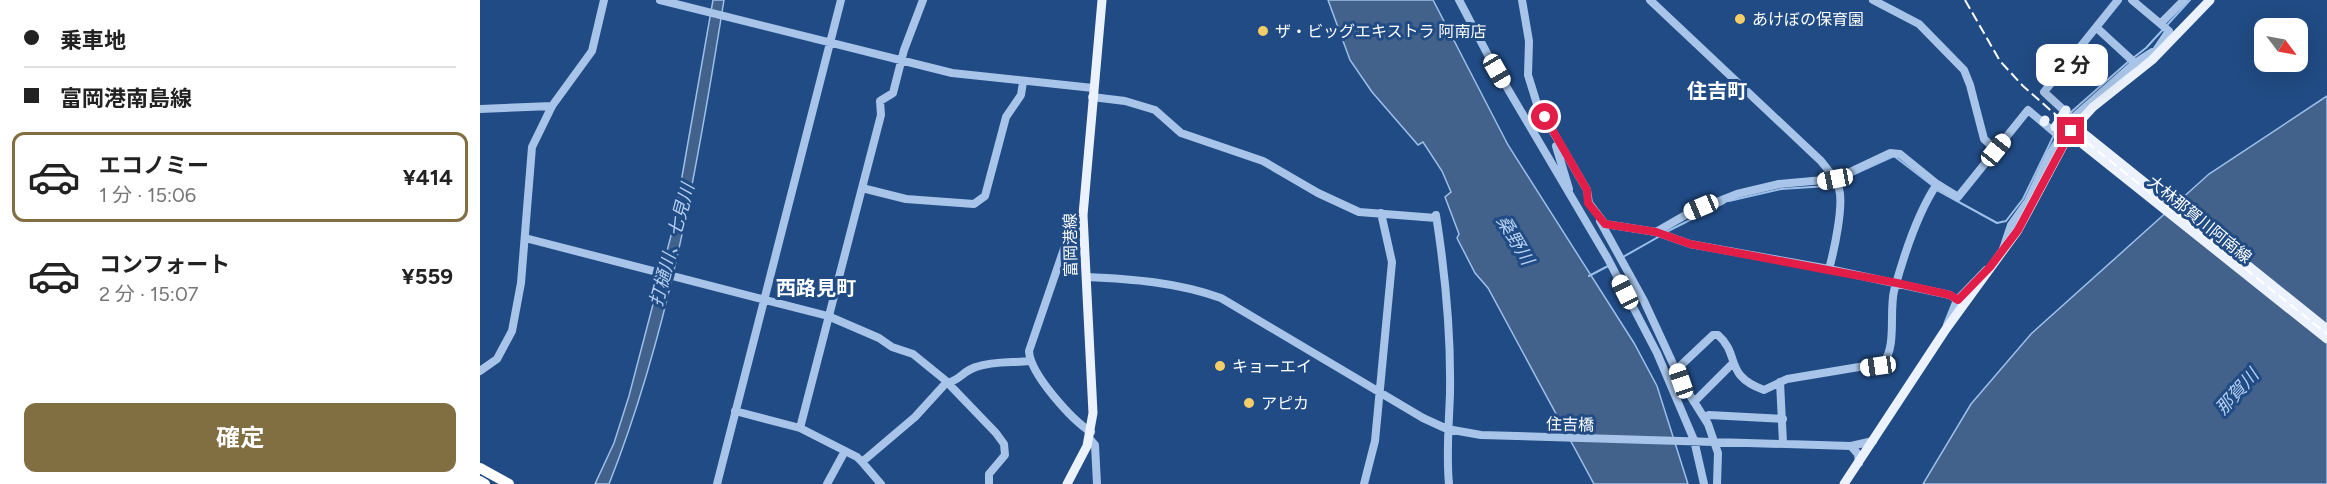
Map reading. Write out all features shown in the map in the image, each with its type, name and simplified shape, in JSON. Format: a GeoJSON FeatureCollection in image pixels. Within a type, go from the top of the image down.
{"type":"FeatureCollection","features":[{"type":"Feature","properties":{"kind":"highway"},"geometry":{"type":"LineString","coordinates":[[480,468],[509,484]]}},
{"type":"Feature","properties":{"kind":"highway"},"geometry":{"type":"LineString","coordinates":[[480,482],[485,484]]}},
{"type":"Feature","properties":{"kind":"main road","name":"富岡港線"},"geometry":{"type":"LineString","coordinates":[[1067,484],[1090,436],[1093,413],[1083,215],[1102,0]]}},
{"type":"Feature","properties":{"kind":"main road"},"geometry":{"type":"LineString","coordinates":[[1844,484],[1946,329],[2031,209],[2055,156],[2085,141],[2093,108],[2157,52],[2210,0]]}},
{"type":"Feature","properties":{"kind":"main road","name":"大林那賀川阿南線"},"geometry":{"type":"LineString","coordinates":[[2067,112],[2062,116],[2085,141],[2327,339]]}},
{"type":"Feature","properties":{"kind":"main road","name":"大林那賀川阿南線"},"geometry":{"type":"LineString","coordinates":[[2056,133],[2057,124],[2085,141],[2327,329]]}},
{"type":"Feature","properties":{"kind":"street"},"geometry":{"type":"LineString","coordinates":[[480,371],[497,359],[512,331],[521,283],[532,147],[552,106],[592,51],[604,0]]}},
{"type":"Feature","properties":{"kind":"street"},"geometry":{"type":"LineString","coordinates":[[660,0],[952,73],[1093,93],[1125,101],[1155,111],[1181,133],[1263,161],[1318,193],[1359,212],[1436,216],[1449,350],[1449,484]]}},
{"type":"Feature","properties":{"kind":"street"},"geometry":{"type":"LineString","coordinates":[[717,484],[841,0]]}},
{"type":"Feature","properties":{"kind":"street"},"geometry":{"type":"LineString","coordinates":[[800,428],[880,116],[880,101],[893,93],[923,0]]}},
{"type":"Feature","properties":{"kind":"street"},"geometry":{"type":"LineString","coordinates":[[1460,0],[1489,57],[1608,259],[1657,354],[1691,440],[1704,484]]}},
{"type":"Feature","properties":{"kind":"street"},"geometry":{"type":"LineString","coordinates":[[1522,0],[1529,40],[1528,75],[1537,104],[1587,190],[1588,203],[1625,265],[1694,402],[1704,417],[1718,453],[1717,484]]}},
{"type":"Feature","properties":{"kind":"street"},"geometry":{"type":"LineString","coordinates":[[1650,0],[1821,161],[1836,182],[1840,193],[1836,243],[1829,269]]}},
{"type":"Feature","properties":{"kind":"street"},"geometry":{"type":"LineString","coordinates":[[1873,0],[1919,24],[1964,70],[1971,85],[1984,139],[1996,150]]}},
{"type":"Feature","properties":{"kind":"street"},"geometry":{"type":"LineString","coordinates":[[2067,112],[2044,92],[2118,0]]}},
{"type":"Feature","properties":{"kind":"street"},"geometry":{"type":"LineString","coordinates":[[2002,250],[2012,225],[2028,201],[2067,112],[2132,60],[2157,52],[2169,31],[2132,0]]}},
{"type":"Feature","properties":{"kind":"street"},"geometry":{"type":"LineString","coordinates":[[2164,26],[2184,0]]}},
{"type":"Feature","properties":{"kind":"street"},"geometry":{"type":"LineString","coordinates":[[2097,28],[2132,60]]}},
{"type":"Feature","properties":{"kind":"street"},"geometry":{"type":"LineString","coordinates":[[862,188],[913,200],[974,204],[980,201],[985,196],[1006,117],[1021,94],[1023,82]]}},
{"type":"Feature","properties":{"kind":"street"},"geometry":{"type":"LineString","coordinates":[[480,109],[552,106]]}},
{"type":"Feature","properties":{"kind":"street"},"geometry":{"type":"LineString","coordinates":[[1660,233],[1689,213],[1737,194],[1779,184],[1836,182],[1895,152],[1936,187],[1958,196],[2028,110],[2045,121],[2056,133]]}},
{"type":"Feature","properties":{"kind":"street"},"geometry":{"type":"LineString","coordinates":[[1552,131],[1570,184],[1569,190]]}},
{"type":"Feature","properties":{"kind":"street"},"geometry":{"type":"LineString","coordinates":[[1677,369],[1713,335],[1721,337],[1738,376],[1760,388],[1769,388],[1787,379],[1878,366],[1883,363],[1889,352],[1897,283],[1920,216],[1936,187]]}},
{"type":"Feature","properties":{"kind":"street"},"geometry":{"type":"LineString","coordinates":[[1364,484],[1375,441],[1377,392],[1392,262],[1382,213]]}},
{"type":"Feature","properties":{"kind":"street"},"geometry":{"type":"LineString","coordinates":[[1083,215],[1067,240],[1029,351],[1030,361],[1047,387],[1090,436],[1095,445],[1097,484]]}},
{"type":"Feature","properties":{"kind":"street"},"geometry":{"type":"LineString","coordinates":[[1600,221],[1613,226],[1660,233],[1690,244],[1897,283],[1950,295],[1958,300]]}},
{"type":"Feature","properties":{"kind":"street"},"geometry":{"type":"LineString","coordinates":[[525,238],[828,316],[913,354],[978,412],[1004,444],[1005,455],[989,474],[989,484]]}},
{"type":"Feature","properties":{"kind":"street"},"geometry":{"type":"LineString","coordinates":[[1946,329],[1958,300],[1990,267]]}},
{"type":"Feature","properties":{"kind":"street","name":"住吉橋"},"geometry":{"type":"LineString","coordinates":[[1086,277],[1151,281],[1189,287],[1221,298],[1377,392],[1423,418],[1450,429],[1497,435],[1851,446],[1873,441]]}},
{"type":"Feature","properties":{"kind":"street"},"geometry":{"type":"LineString","coordinates":[[862,462],[915,417],[946,383],[952,383],[975,367],[1002,361],[1030,361]]}},
{"type":"Feature","properties":{"kind":"street"},"geometry":{"type":"LineString","coordinates":[[1694,402],[1733,363]]}},
{"type":"Feature","properties":{"kind":"street"},"geometry":{"type":"LineString","coordinates":[[1779,443],[1783,418],[1780,382]]}},
{"type":"Feature","properties":{"kind":"street"},"geometry":{"type":"LineString","coordinates":[[735,411],[800,428],[862,462],[881,484]]}},
{"type":"Feature","properties":{"kind":"street"},"geometry":{"type":"LineString","coordinates":[[1704,417],[1709,415],[1783,418]]}},
{"type":"Feature","properties":{"kind":"street"},"geometry":{"type":"LineString","coordinates":[[1851,446],[1858,454],[1858,463]]}},
{"type":"Feature","properties":{"kind":"street"},"geometry":{"type":"LineString","coordinates":[[828,484],[845,451]]}},
{"type":"Feature","properties":{"kind":"water","name":"打樋川、七見川"},"geometry":{"type":"Polygon","coordinates":[[[713,0],[724,0],[704,123],[680,245],[649,366],[630,426],[609,484],[595,484],[614,443],[629,396],[673,228],[713,0]]]}},
{"type":"Feature","properties":{"kind":"water","name":"桑野川"},"geometry":{"type":"Polygon","coordinates":[[[1328,0],[1433,0],[1508,145],[1634,343],[1657,386],[1688,484],[1594,484],[1488,288],[1475,273],[1457,238],[1459,234],[1445,197],[1451,192],[1442,171],[1423,142],[1418,145],[1372,92],[1350,60],[1328,0]]]}},
{"type":"Feature","properties":{"kind":"water","name":"那賀川"},"geometry":{"type":"Polygon","coordinates":[[[2327,96],[2327,484],[1923,484],[1971,404],[2031,334],[2209,174],[2327,96]]]}},
{"type":"Feature","properties":{"kind":"waterway"},"geometry":{"type":"LineString","coordinates":[[2133,58],[2146,48],[2190,0]]}},
{"type":"Feature","properties":{"kind":"waterway"},"geometry":{"type":"LineString","coordinates":[[2070,113],[2129,61]]}},
{"type":"Feature","properties":{"kind":"waterway"},"geometry":{"type":"LineString","coordinates":[[1937,190],[1997,223],[2006,221],[2023,199],[2054,135]]}},
{"type":"Feature","properties":{"kind":"waterway"},"geometry":{"type":"LineString","coordinates":[[1729,201],[1781,189],[1828,186],[1894,156],[1933,186]]}},
{"type":"Feature","properties":{"kind":"waterway"},"geometry":{"type":"LineString","coordinates":[[1664,233],[1724,203]]}},
{"type":"Feature","properties":{"kind":"waterway"},"geometry":{"type":"LineString","coordinates":[[1623,257],[1660,236]]}},
{"type":"Feature","properties":{"kind":"waterway"},"geometry":{"type":"LineString","coordinates":[[1589,276],[1608,266]]}},
{"type":"Feature","properties":{"kind":"railway"},"geometry":{"type":"LineString","coordinates":[[1965,0],[2000,61],[2023,86],[2089,144],[2327,334]]}},
{"type":"Feature","properties":{"kind":"place","name":"あけぼの保育園"},"geometry":{"type":"Point","coordinates":[1740,19]}},
{"type":"Feature","properties":{"kind":"place","name":"ザ・ビッグエキストラ 阿南店"},"geometry":{"type":"Point","coordinates":[1263,31]}},
{"type":"Feature","properties":{"kind":"place","name":"キョーエイ"},"geometry":{"type":"Point","coordinates":[1220,366]}},
{"type":"Feature","properties":{"kind":"place","name":"アピカ"},"geometry":{"type":"Point","coordinates":[1249,403]}},
{"type":"Feature","properties":{"kind":"district","name":"住吉町"},"geometry":{"type":"Point","coordinates":[1717,91]}},
{"type":"Feature","properties":{"kind":"district","name":"西路見町"},"geometry":{"type":"Point","coordinates":[816,288]}},
{"type":"Feature","properties":{"kind":"route"},"geometry":{"type":"LineString","coordinates":[[1545,117],[1587,190],[1588,203],[1600,221],[1605,224],[1656,232],[1690,244],[1754,254],[1897,283],[1950,295],[1958,300],[1990,267],[2018,230],[2031,209],[2055,156],[2071,131]]}}]}
